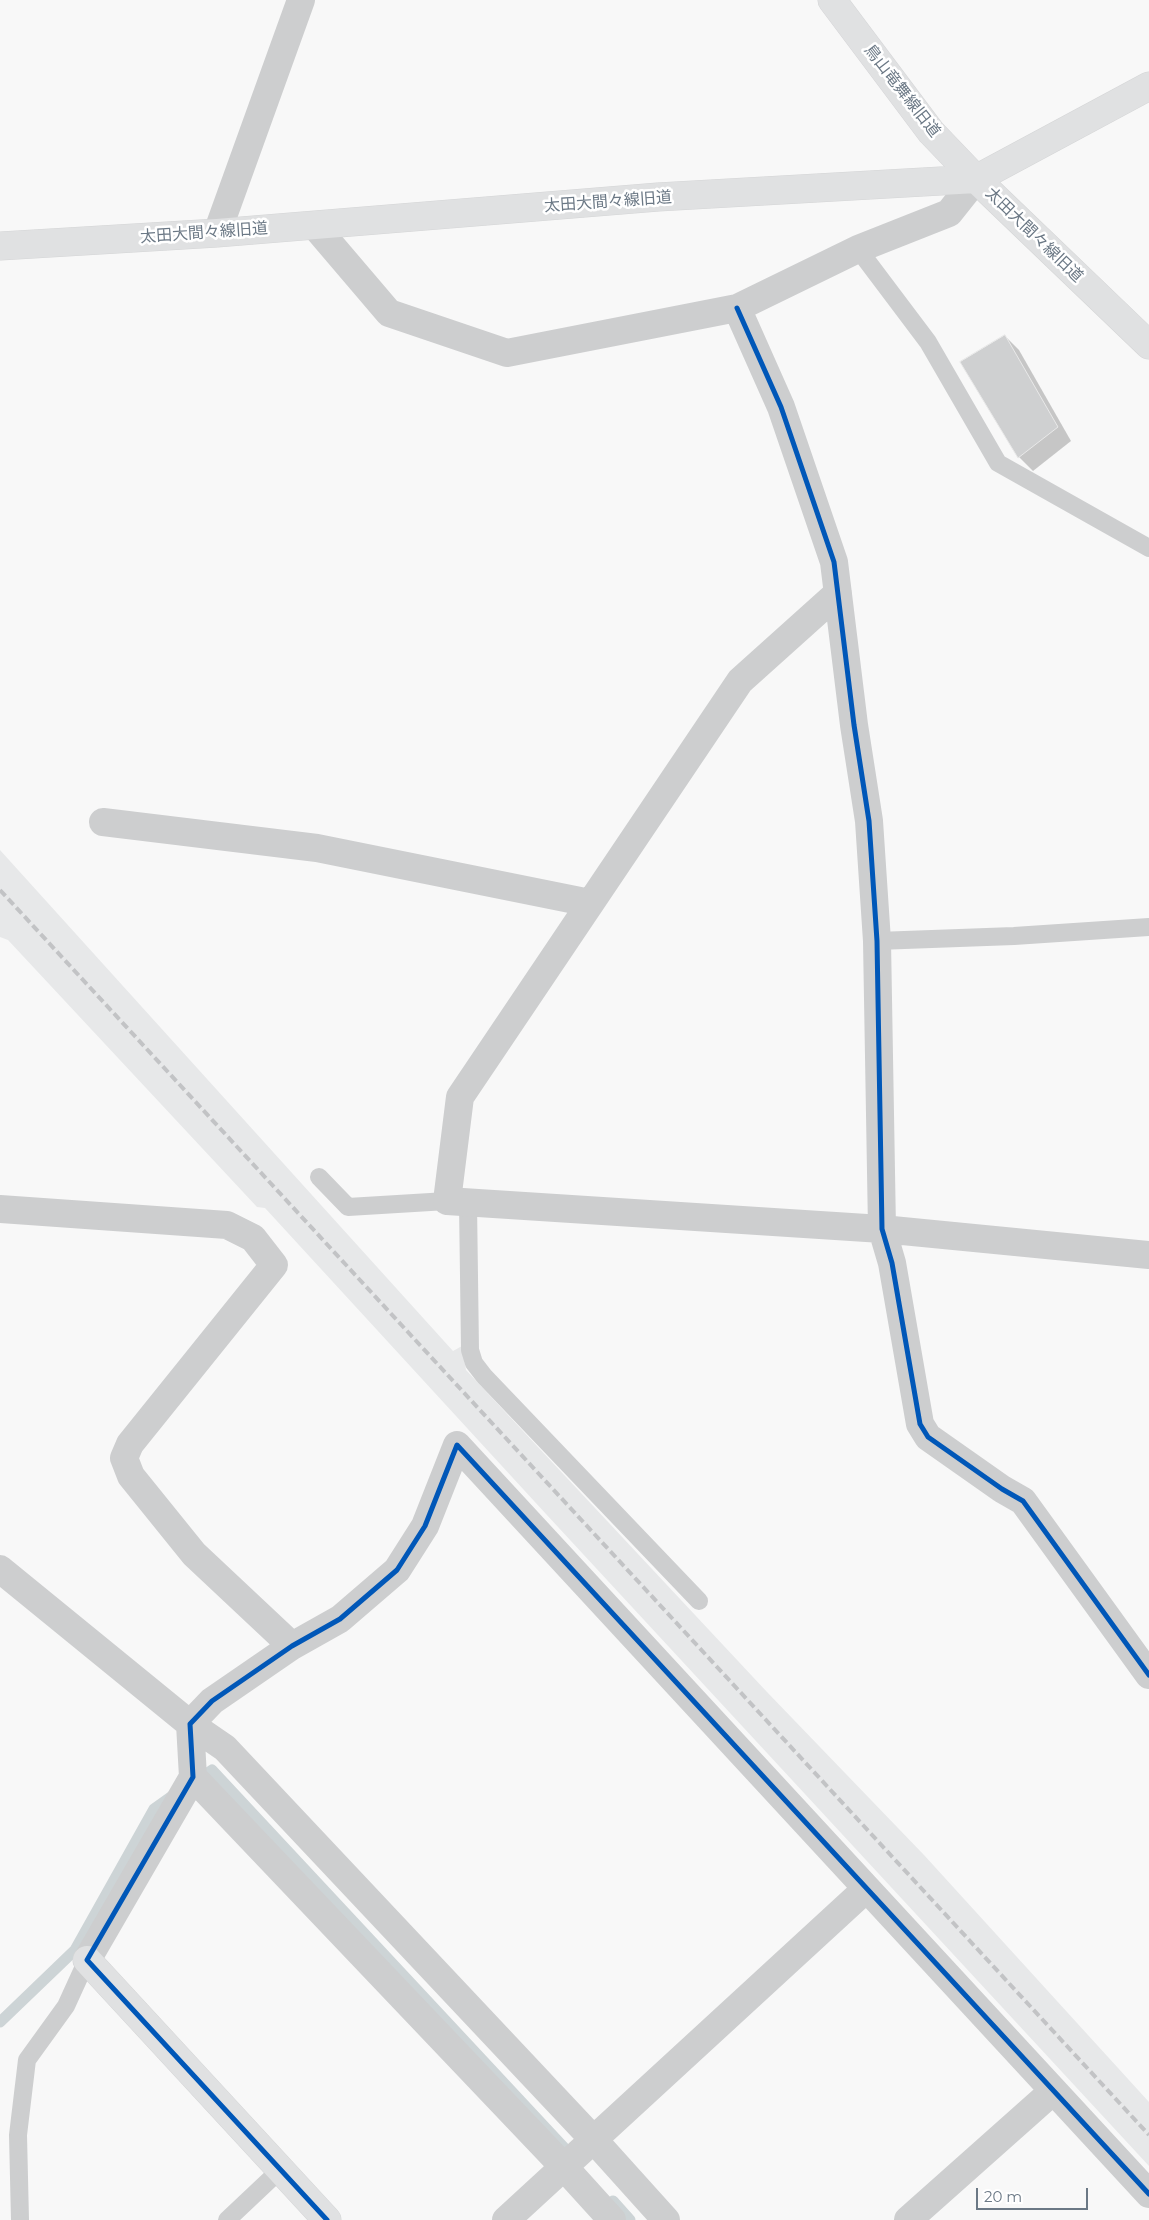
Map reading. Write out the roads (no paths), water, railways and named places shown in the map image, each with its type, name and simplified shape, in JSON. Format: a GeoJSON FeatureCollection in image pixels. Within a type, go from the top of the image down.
{"type":"FeatureCollection","features":[{"type":"Feature","properties":{"kind":"street"},"geometry":{"type":"LineString","coordinates":[[217,233],[301,0]]}},
{"type":"Feature","properties":{"kind":"street","name":"鳥山竜舞線旧道"},"geometry":{"type":"LineString","coordinates":[[832,0],[931,132],[976,179]]}},
{"type":"Feature","properties":{"kind":"street"},"geometry":{"type":"LineString","coordinates":[[314,225],[389,314],[507,353],[737,308],[858,248],[949,213],[976,179],[1149,86]]}},
{"type":"Feature","properties":{"kind":"street","name":"太田大間々線旧道"},"geometry":{"type":"LineString","coordinates":[[0,246],[217,233],[658,197],[976,179],[1149,345]]}},
{"type":"Feature","properties":{"kind":"street"},"geometry":{"type":"LineString","coordinates":[[737,308],[784,416],[834,562],[854,725],[869,821],[877,941],[882,1229],[892,1263],[920,1424],[928,1437],[1002,1489],[1023,1501],[1149,1675]]}},
{"type":"Feature","properties":{"kind":"street"},"geometry":{"type":"LineString","coordinates":[[838,593],[740,681],[460,1097],[457,1202],[882,1229],[1149,1255]]}},
{"type":"Feature","properties":{"kind":"street"},"geometry":{"type":"LineString","coordinates":[[103,822],[317,848],[590,903]]}},
{"type":"Feature","properties":{"kind":"street"},"geometry":{"type":"LineString","coordinates":[[0,1209],[227,1224],[253,1238],[274,1265],[130,1444],[124,1458],[131,1476],[194,1554],[292,1646]]}},
{"type":"Feature","properties":{"kind":"street"},"geometry":{"type":"LineString","coordinates":[[327,2220],[87,1960],[193,1776],[190,1724],[212,1701],[292,1646],[340,1619],[397,1570],[425,1526],[457,1445],[1149,2194]]}},
{"type":"Feature","properties":{"kind":"street"},"geometry":{"type":"LineString","coordinates":[[0,1569],[190,1724],[225,1748],[593,2139],[666,2220]]}},
{"type":"Feature","properties":{"kind":"street"},"geometry":{"type":"LineString","coordinates":[[193,1776],[612,2220]]}},
{"type":"Feature","properties":{"kind":"street"},"geometry":{"type":"LineString","coordinates":[[506,2220],[866,1889]]}},
{"type":"Feature","properties":{"kind":"street"},"geometry":{"type":"LineString","coordinates":[[908,2220],[1053,2091]]}},
{"type":"Feature","properties":{"kind":"lane"},"geometry":{"type":"LineString","coordinates":[[858,248],[928,342],[998,463],[1149,548]]}},
{"type":"Feature","properties":{"kind":"lane"},"geometry":{"type":"LineString","coordinates":[[877,941],[1014,936],[1149,927]]}},
{"type":"Feature","properties":{"kind":"lane"},"geometry":{"type":"LineString","coordinates":[[319,1177],[348,1207],[457,1202],[470,1350],[474,1363],[484,1376],[699,1601]]}},
{"type":"Feature","properties":{"kind":"lane"},"geometry":{"type":"LineString","coordinates":[[20,2220],[18,2135],[27,2060],[66,2006],[87,1960]]}},
{"type":"Feature","properties":{"kind":"lane"},"geometry":{"type":"LineString","coordinates":[[227,2220],[280,2170]]}},
{"type":"Feature","properties":{"kind":"waterway"},"geometry":{"type":"LineString","coordinates":[[197,1780],[212,1770],[570,2154]]}},
{"type":"Feature","properties":{"kind":"waterway"},"geometry":{"type":"LineString","coordinates":[[0,2022],[75,1950],[154,1809],[175,1794]]}},
{"type":"Feature","properties":{"kind":"waterway"},"geometry":{"type":"LineString","coordinates":[[613,2201],[630,2220]]}},
{"type":"Feature","properties":{"kind":"railway"},"geometry":{"type":"LineString","coordinates":[[0,890],[1149,2135]]}}]}
